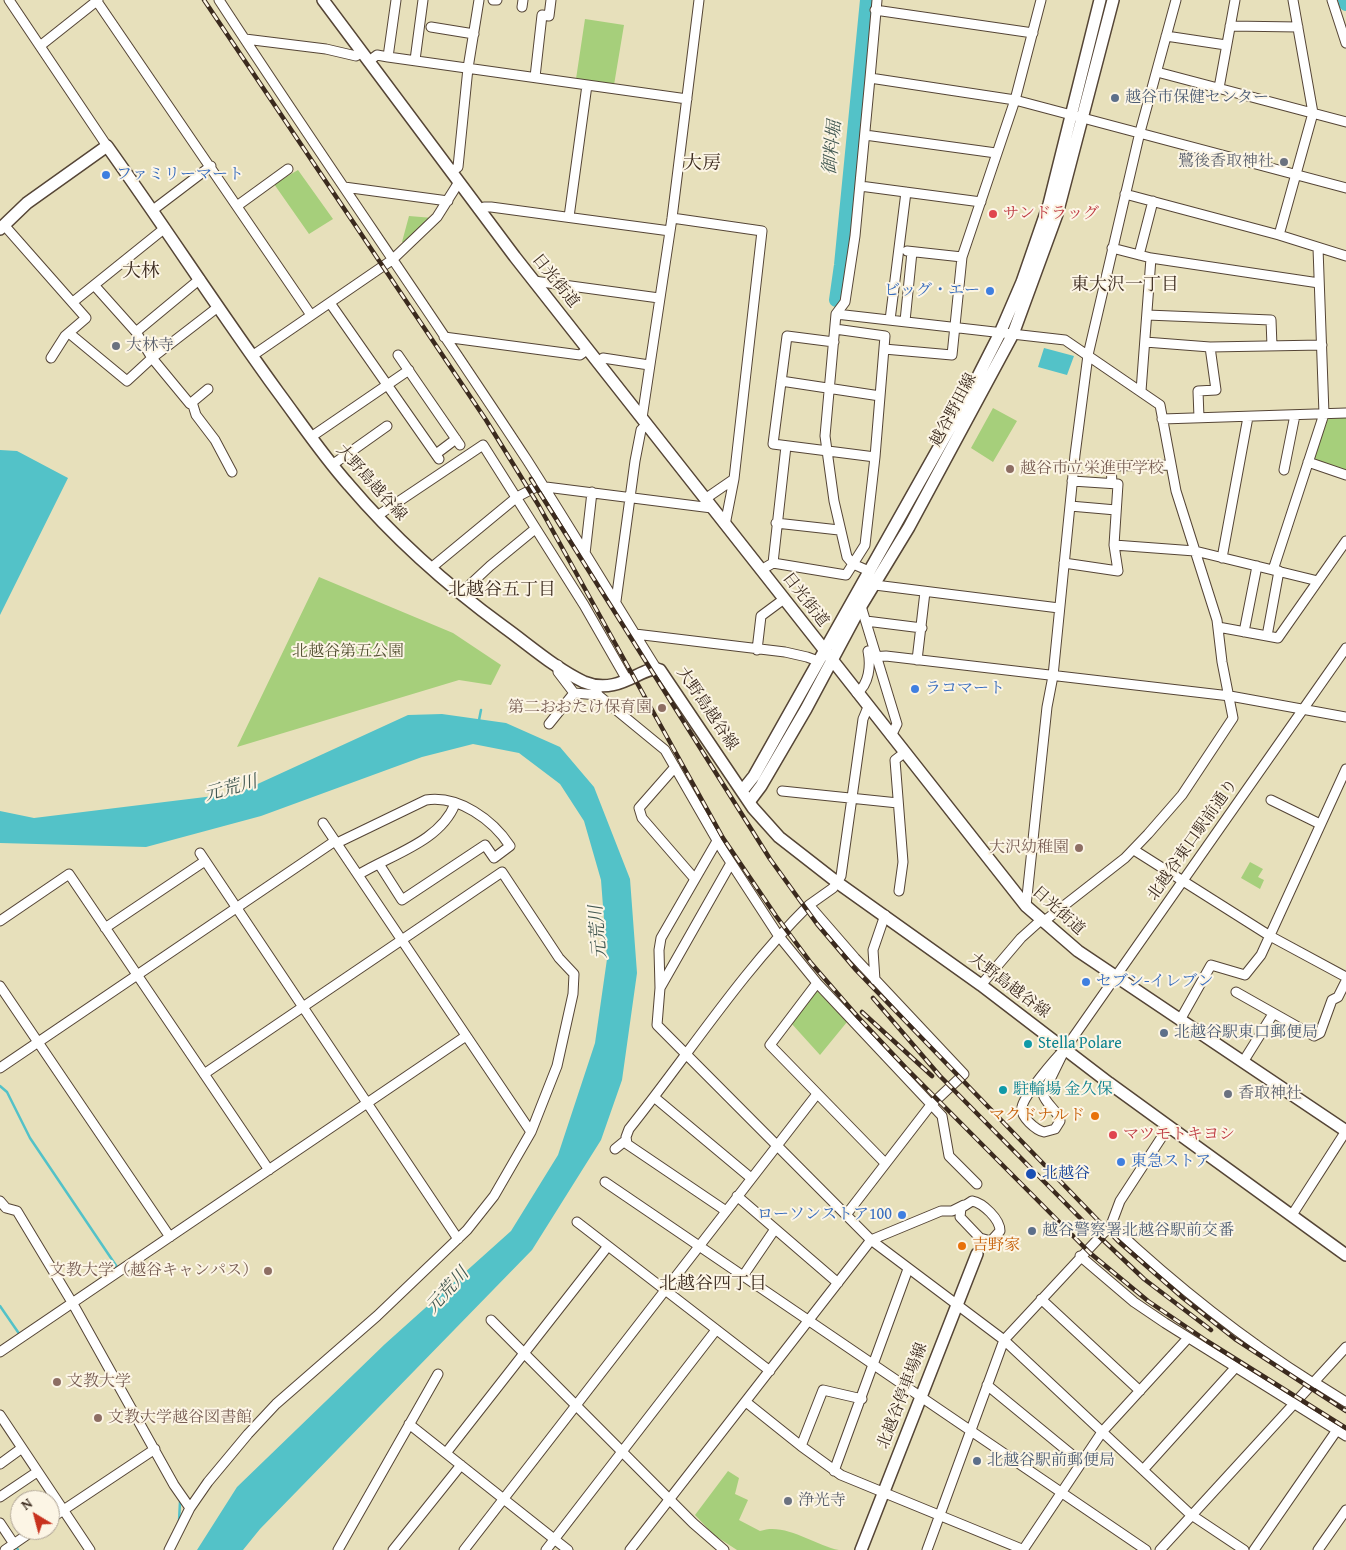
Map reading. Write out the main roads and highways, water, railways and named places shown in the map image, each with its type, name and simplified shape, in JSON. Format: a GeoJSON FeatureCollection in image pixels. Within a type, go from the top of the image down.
{"type":"FeatureCollection","features":[{"type":"Feature","properties":{"kind":"main road","name":"日光街道"},"geometry":{"type":"LineString","coordinates":[[323,0],[534,281],[832,662],[1026,906],[1078,951],[1346,1131]]}},
{"type":"Feature","properties":{"kind":"main road","name":"越谷野田線"},"geometry":{"type":"LineString","coordinates":[[749,802],[761,786],[832,662],[861,606],[875,585],[963,429],[1013,334],[1057,214],[1100,0]]}},
{"type":"Feature","properties":{"kind":"main road","name":"越谷野田線"},"geometry":{"type":"LineString","coordinates":[[742,791],[754,776],[964,403],[1000,333],[1038,239],[1113,0]]}},
{"type":"Feature","properties":{"kind":"main road","name":"大野島越谷線"},"geometry":{"type":"LineString","coordinates":[[2,227],[27,203],[107,146],[310,437],[377,516],[431,568],[558,665],[596,690],[613,686],[656,668],[664,673],[749,802],[779,837],[838,883],[981,985],[1169,1126],[1346,1255]]}},
{"type":"Feature","properties":{"kind":"main road","name":"北越谷停車場線"},"geometry":{"type":"LineString","coordinates":[[861,1550],[977,1254]]}},
{"type":"Feature","properties":{"kind":"water"},"geometry":{"type":"Polygon","coordinates":[[[1044,348],[1074,356],[1067,375],[1038,367],[1044,348]]]}},
{"type":"Feature","properties":{"kind":"water"},"geometry":{"type":"Polygon","coordinates":[[[0,450],[17,451],[68,478],[0,615],[0,450]]]}},
{"type":"Feature","properties":{"kind":"water","name":"元荒川"},"geometry":{"type":"Polygon","coordinates":[[[442,714],[506,723],[560,747],[594,787],[630,879],[637,973],[622,1080],[601,1140],[532,1250],[260,1529],[243,1550],[197,1550],[237,1487],[385,1344],[511,1231],[558,1155],[595,1043],[607,959],[601,880],[584,821],[560,784],[519,753],[473,744],[422,757],[261,816],[146,847],[0,843],[0,811],[34,818],[238,793],[408,715],[442,714]]]}},
{"type":"Feature","properties":{"kind":"waterway","name":"御料堀"},"geometry":{"type":"LineString","coordinates":[[836,300],[867,0]]}},
{"type":"Feature","properties":{"kind":"waterway"},"geometry":{"type":"LineString","coordinates":[[1345,0],[1346,4]]}},
{"type":"Feature","properties":{"kind":"waterway"},"geometry":{"type":"LineString","coordinates":[[479,720],[481,710]]}},
{"type":"Feature","properties":{"kind":"waterway"},"geometry":{"type":"LineString","coordinates":[[0,1086],[7,1092],[30,1138],[117,1267]]}},
{"type":"Feature","properties":{"kind":"waterway"},"geometry":{"type":"LineString","coordinates":[[0,1306],[20,1335]]}},
{"type":"Feature","properties":{"kind":"waterway"},"geometry":{"type":"LineString","coordinates":[[179,1521],[180,1502]]}},
{"type":"Feature","properties":{"kind":"railway"},"geometry":{"type":"LineString","coordinates":[[204,0],[486,420],[539,506],[723,838],[776,916],[811,963],[906,1068],[1090,1253],[1148,1301],[1207,1341],[1346,1428]]}},
{"type":"Feature","properties":{"kind":"railway"},"geometry":{"type":"LineString","coordinates":[[531,479],[770,859],[817,924],[856,970],[1118,1241],[1183,1298],[1235,1339],[1346,1411]]}},
{"type":"Feature","properties":{"kind":"railway"},"geometry":{"type":"LineString","coordinates":[[873,998],[940,1076],[1083,1221],[1144,1279],[1211,1330]]}},
{"type":"Feature","properties":{"kind":"railway"},"geometry":{"type":"LineString","coordinates":[[862,1012],[932,1076]]}},
{"type":"Feature","properties":{"kind":"place","name":"越谷市保健センター"},"geometry":{"type":"Point","coordinates":[1115,98]}},
{"type":"Feature","properties":{"kind":"place","name":"鷺後香取神社"},"geometry":{"type":"Point","coordinates":[1284,162]}},
{"type":"Feature","properties":{"kind":"place","name":"ファミリーマート"},"geometry":{"type":"Point","coordinates":[106,175]}},
{"type":"Feature","properties":{"kind":"place","name":"サンドラッグ"},"geometry":{"type":"Point","coordinates":[993,214]}},
{"type":"Feature","properties":{"kind":"place","name":"ビッグ・エー"},"geometry":{"type":"Point","coordinates":[990,291]}},
{"type":"Feature","properties":{"kind":"place","name":"大林寺"},"geometry":{"type":"Point","coordinates":[116,346]}},
{"type":"Feature","properties":{"kind":"place","name":"越谷市立栄進中学校"},"geometry":{"type":"Point","coordinates":[1010,469]}},
{"type":"Feature","properties":{"kind":"place","name":"ラコマート"},"geometry":{"type":"Point","coordinates":[915,689]}},
{"type":"Feature","properties":{"kind":"place","name":"第二おおたけ保育園"},"geometry":{"type":"Point","coordinates":[662,708]}},
{"type":"Feature","properties":{"kind":"place","name":"大沢幼稚園"},"geometry":{"type":"Point","coordinates":[1079,848]}},
{"type":"Feature","properties":{"kind":"place","name":"セブン-イレブン"},"geometry":{"type":"Point","coordinates":[1086,982]}},
{"type":"Feature","properties":{"kind":"place","name":"北越谷駅東口郵便局"},"geometry":{"type":"Point","coordinates":[1164,1033]}},
{"type":"Feature","properties":{"kind":"place","name":"Stella Polare"},"geometry":{"type":"Point","coordinates":[1028,1044]}},
{"type":"Feature","properties":{"kind":"place","name":"駐輪場 金久保"},"geometry":{"type":"Point","coordinates":[1003,1090]}},
{"type":"Feature","properties":{"kind":"place","name":"香取神社"},"geometry":{"type":"Point","coordinates":[1228,1094]}},
{"type":"Feature","properties":{"kind":"place","name":"マクドナルド"},"geometry":{"type":"Point","coordinates":[1095,1116]}},
{"type":"Feature","properties":{"kind":"place","name":"マツモトキヨシ"},"geometry":{"type":"Point","coordinates":[1113,1135]}},
{"type":"Feature","properties":{"kind":"place","name":"東急ストア"},"geometry":{"type":"Point","coordinates":[1121,1162]}},
{"type":"Feature","properties":{"kind":"place","name":"北越谷"},"geometry":{"type":"Point","coordinates":[1031,1174]}},
{"type":"Feature","properties":{"kind":"place","name":"ローソンストア100"},"geometry":{"type":"Point","coordinates":[902,1215]}},
{"type":"Feature","properties":{"kind":"place","name":"越谷警察署北越谷駅前交番"},"geometry":{"type":"Point","coordinates":[1032,1231]}},
{"type":"Feature","properties":{"kind":"place","name":"吉野家"},"geometry":{"type":"Point","coordinates":[962,1246]}},
{"type":"Feature","properties":{"kind":"place","name":"文教大学（越谷キャンパス）"},"geometry":{"type":"Point","coordinates":[268,1271]}},
{"type":"Feature","properties":{"kind":"place","name":"文教大学"},"geometry":{"type":"Point","coordinates":[57,1382]}},
{"type":"Feature","properties":{"kind":"place","name":"文教大学越谷図書館"},"geometry":{"type":"Point","coordinates":[98,1418]}},
{"type":"Feature","properties":{"kind":"place","name":"北越谷駅前郵便局"},"geometry":{"type":"Point","coordinates":[977,1461]}},
{"type":"Feature","properties":{"kind":"place","name":"浄光寺"},"geometry":{"type":"Point","coordinates":[788,1501]}},
{"type":"Feature","properties":{"kind":"district","name":"大房"},"geometry":{"type":"Point","coordinates":[702,164]}},
{"type":"Feature","properties":{"kind":"district","name":"大林"},"geometry":{"type":"Point","coordinates":[141,272]}},
{"type":"Feature","properties":{"kind":"district","name":"東大沢一丁目"},"geometry":{"type":"Point","coordinates":[1125,285]}},
{"type":"Feature","properties":{"kind":"district","name":"北越谷五丁目"},"geometry":{"type":"Point","coordinates":[502,590]}},
{"type":"Feature","properties":{"kind":"district","name":"北越谷四丁目"},"geometry":{"type":"Point","coordinates":[713,1284]}},
{"type":"Feature","properties":{"kind":"park label","name":"北越谷第五公園"},"geometry":{"type":"Point","coordinates":[348,652]}}]}
